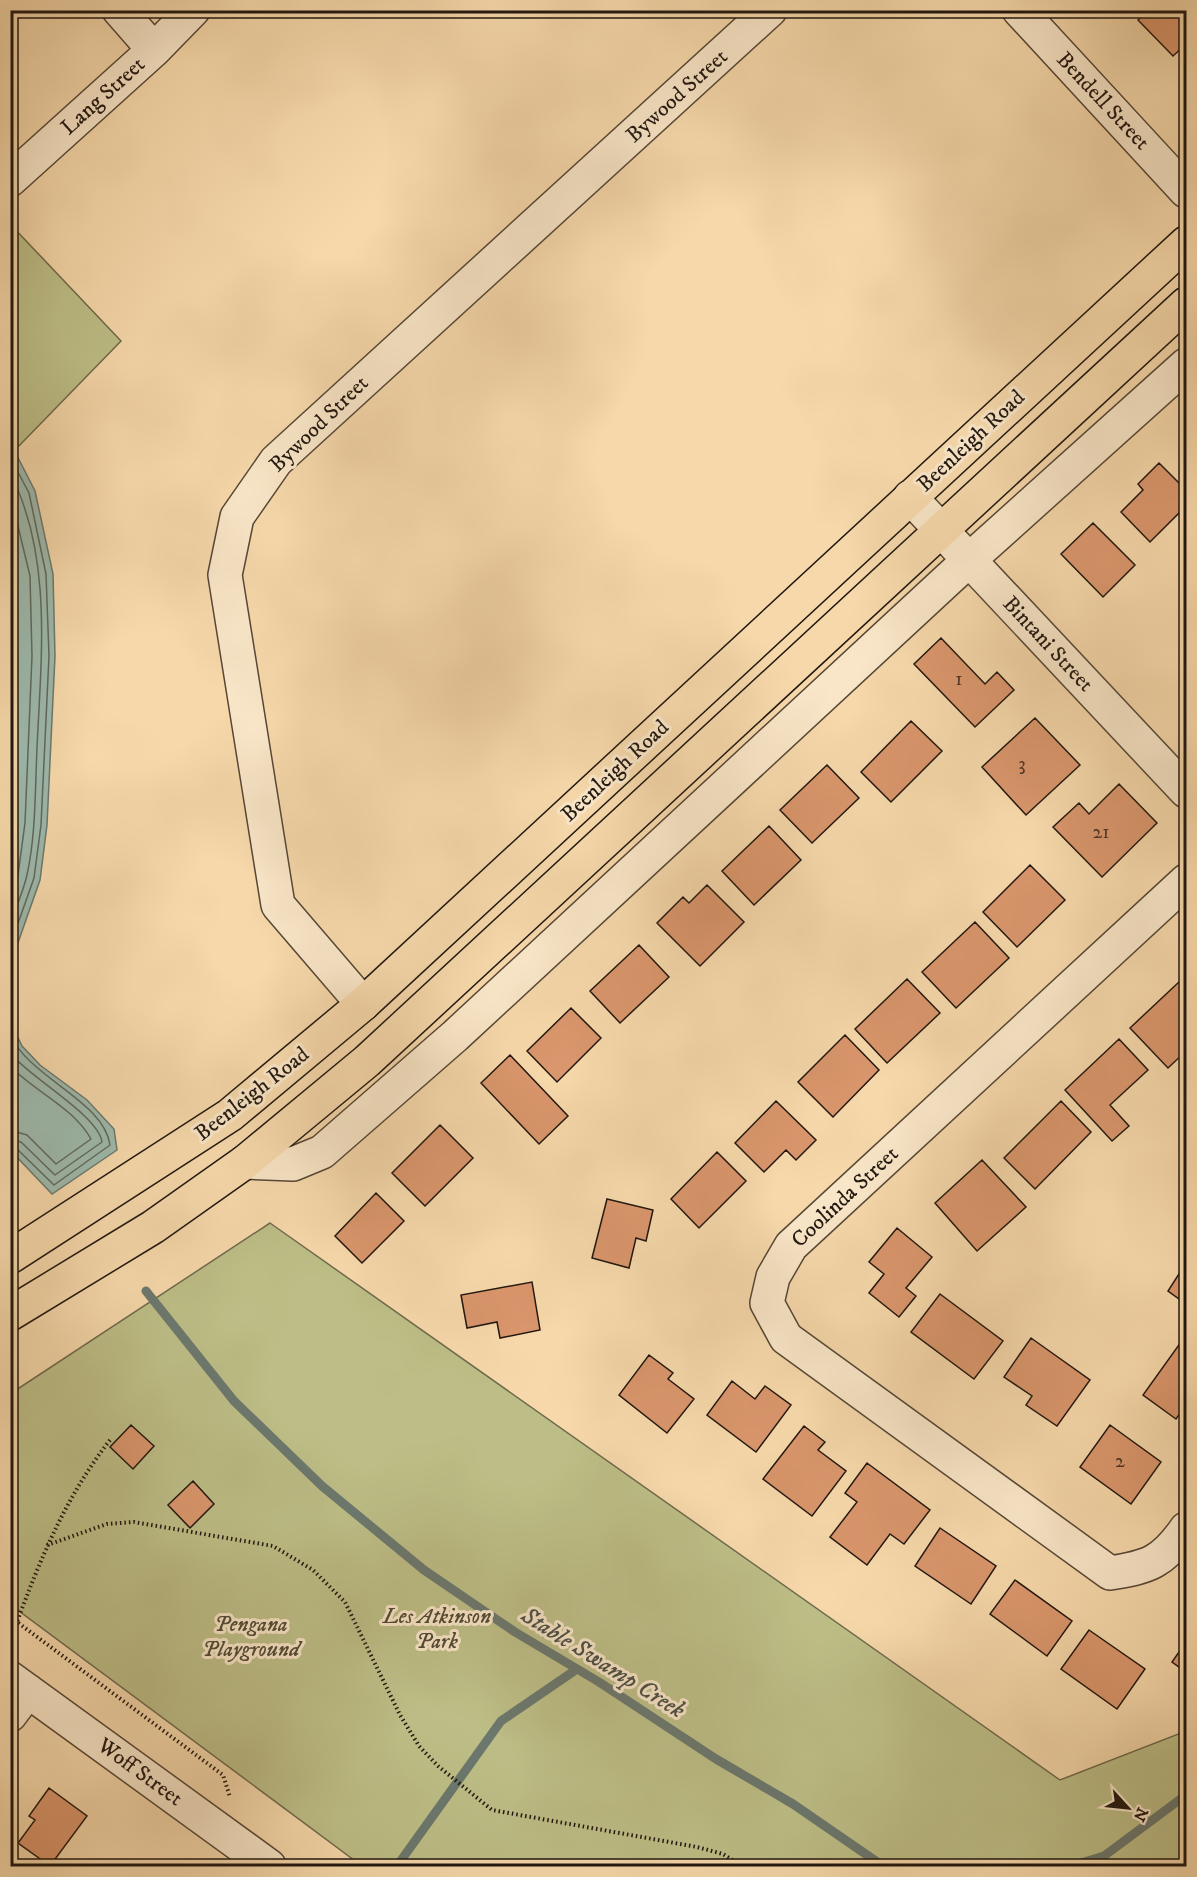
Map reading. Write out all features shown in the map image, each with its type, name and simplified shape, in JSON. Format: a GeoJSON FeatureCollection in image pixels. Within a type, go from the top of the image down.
{"type":"FeatureCollection","features":[{"type":"Feature","properties":{"kind":"main road","name":"Beenleigh Road"},"geometry":{"type":"LineString","coordinates":[[10,1257],[230,1115],[363,1004],[1186,243]]}},
{"type":"Feature","properties":{"kind":"main road","name":"Beenleigh Road"},"geometry":{"type":"LineString","coordinates":[[10,1314],[153,1227],[245,1162],[367,1060],[1186,304]]}},
{"type":"Feature","properties":{"kind":"street"},"geometry":{"type":"LineString","coordinates":[[119,10],[154,50]]}},
{"type":"Feature","properties":{"kind":"street","name":"Lang Street"},"geometry":{"type":"LineString","coordinates":[[10,180],[154,50],[193,10]]}},
{"type":"Feature","properties":{"kind":"street","name":"Bywood Street"},"geometry":{"type":"LineString","coordinates":[[363,1004],[278,906],[225,575],[237,517],[276,461],[770,10]]}},
{"type":"Feature","properties":{"kind":"street","name":"Bendell Street"},"geometry":{"type":"LineString","coordinates":[[1019,10],[1186,191]]}},
{"type":"Feature","properties":{"kind":"street"},"geometry":{"type":"LineString","coordinates":[[245,1162],[293,1164],[322,1152],[463,1028],[969,560],[1186,365]]}},
{"type":"Feature","properties":{"kind":"street","name":"Bintani Street"},"geometry":{"type":"LineString","coordinates":[[910,497],[1186,791]]}},
{"type":"Feature","properties":{"kind":"street","name":"Coolinda Street"},"geometry":{"type":"LineString","coordinates":[[1186,881],[791,1246],[773,1277],[767,1303],[786,1338],[1110,1573],[1144,1568],[1173,1548],[1186,1529]]}},
{"type":"Feature","properties":{"kind":"street","name":"Woff Street"},"geometry":{"type":"LineString","coordinates":[[16,1694],[284,1863]]}},
{"type":"Feature","properties":{"kind":"path"},"geometry":{"type":"LineString","coordinates":[[110,1440],[75,1490],[47,1545],[17,1622],[223,1775],[234,1805]]}},
{"type":"Feature","properties":{"kind":"path"},"geometry":{"type":"LineString","coordinates":[[47,1545],[107,1524],[134,1522],[177,1532],[273,1546],[313,1570],[345,1602],[400,1715],[419,1746],[438,1766],[492,1810],[697,1847],[723,1854],[742,1866]]}},
{"type":"Feature","properties":{"kind":"path"},"geometry":{"type":"LineString","coordinates":[[284,1863],[309,1866]]}},
{"type":"Feature","properties":{"kind":"green space"},"geometry":{"type":"Polygon","coordinates":[[[11,225],[121,341],[14,451],[10,444],[11,225]]]}},
{"type":"Feature","properties":{"kind":"green space","name":"Les Atkinson Park"},"geometry":{"type":"Polygon","coordinates":[[[270,1223],[1060,1780],[1186,1731],[1186,1866],[362,1866],[11,1605],[10,1394],[270,1223]]]}},
{"type":"Feature","properties":{"kind":"water"},"geometry":{"type":"Polygon","coordinates":[[[11,444],[35,491],[53,574],[55,656],[47,825],[40,880],[14,954],[11,972],[13,662],[11,444]]]}},
{"type":"Feature","properties":{"kind":"water"},"geometry":{"type":"Polygon","coordinates":[[[10,1021],[22,1046],[40,1065],[87,1100],[114,1129],[117,1150],[52,1194],[11,1151],[10,1021]]]}},
{"type":"Feature","properties":{"kind":"building"},"geometry":{"type":"Polygon","coordinates":[[[1149,10],[1186,10],[1186,44],[1173,56],[1138,20],[1149,10]]]}},
{"type":"Feature","properties":{"kind":"building"},"geometry":{"type":"Polygon","coordinates":[[[1159,463],[1186,490],[1186,506],[1150,542],[1121,512],[1143,490],[1138,484],[1159,463]]]}},
{"type":"Feature","properties":{"kind":"building"},"geometry":{"type":"Polygon","coordinates":[[[1093,523],[1135,565],[1103,597],[1061,554],[1093,523]]]}},
{"type":"Feature","properties":{"kind":"building"},"geometry":{"type":"Polygon","coordinates":[[[941,638],[985,684],[997,672],[1014,690],[975,727],[914,664],[941,638]]]}},
{"type":"Feature","properties":{"kind":"building"},"geometry":{"type":"Polygon","coordinates":[[[1035,718],[1080,765],[1026,815],[982,767],[1035,718]]]}},
{"type":"Feature","properties":{"kind":"building"},"geometry":{"type":"Polygon","coordinates":[[[911,721],[942,751],[891,802],[861,772],[911,721]]]}},
{"type":"Feature","properties":{"kind":"building"},"geometry":{"type":"Polygon","coordinates":[[[827,765],[859,798],[812,843],[780,810],[827,765]]]}},
{"type":"Feature","properties":{"kind":"building"},"geometry":{"type":"Polygon","coordinates":[[[1119,784],[1157,823],[1102,877],[1053,827],[1079,803],[1089,814],[1119,784]]]}},
{"type":"Feature","properties":{"kind":"building"},"geometry":{"type":"Polygon","coordinates":[[[769,826],[801,860],[754,905],[722,871],[769,826]]]}},
{"type":"Feature","properties":{"kind":"building"},"geometry":{"type":"Polygon","coordinates":[[[1030,865],[1065,900],[1017,947],[983,912],[1030,865]]]}},
{"type":"Feature","properties":{"kind":"building"},"geometry":{"type":"Polygon","coordinates":[[[707,885],[744,922],[700,966],[657,923],[683,897],[689,903],[707,885]]]}},
{"type":"Feature","properties":{"kind":"building"},"geometry":{"type":"Polygon","coordinates":[[[975,922],[1009,958],[956,1008],[922,972],[975,922]]]}},
{"type":"Feature","properties":{"kind":"building"},"geometry":{"type":"Polygon","coordinates":[[[639,945],[669,977],[620,1023],[590,991],[639,945]]]}},
{"type":"Feature","properties":{"kind":"building"},"geometry":{"type":"Polygon","coordinates":[[[907,979],[940,1013],[887,1063],[855,1029],[907,979]]]}},
{"type":"Feature","properties":{"kind":"building"},"geometry":{"type":"Polygon","coordinates":[[[1180,981],[1186,988],[1186,1051],[1168,1068],[1130,1028],[1180,981]]]}},
{"type":"Feature","properties":{"kind":"building"},"geometry":{"type":"Polygon","coordinates":[[[571,1008],[601,1038],[557,1082],[527,1051],[571,1008]]]}},
{"type":"Feature","properties":{"kind":"building"},"geometry":{"type":"Polygon","coordinates":[[[845,1035],[879,1070],[833,1117],[798,1082],[845,1035]]]}},
{"type":"Feature","properties":{"kind":"building"},"geometry":{"type":"Polygon","coordinates":[[[1119,1039],[1148,1070],[1110,1105],[1129,1126],[1112,1141],[1065,1090],[1119,1039]]]}},
{"type":"Feature","properties":{"kind":"building"},"geometry":{"type":"Polygon","coordinates":[[[510,1055],[568,1116],[539,1144],[481,1083],[510,1055]]]}},
{"type":"Feature","properties":{"kind":"building"},"geometry":{"type":"Polygon","coordinates":[[[776,1101],[816,1140],[796,1160],[786,1150],[764,1172],[735,1143],[776,1101]]]}},
{"type":"Feature","properties":{"kind":"building"},"geometry":{"type":"Polygon","coordinates":[[[1061,1101],[1091,1132],[1035,1189],[1004,1158],[1061,1101]]]}},
{"type":"Feature","properties":{"kind":"building"},"geometry":{"type":"Polygon","coordinates":[[[440,1125],[473,1158],[425,1206],[392,1173],[440,1125]]]}},
{"type":"Feature","properties":{"kind":"building"},"geometry":{"type":"Polygon","coordinates":[[[717,1152],[746,1181],[699,1228],[671,1199],[717,1152]]]}},
{"type":"Feature","properties":{"kind":"building"},"geometry":{"type":"Polygon","coordinates":[[[982,1160],[1026,1207],[977,1251],[935,1203],[982,1160]]]}},
{"type":"Feature","properties":{"kind":"building"},"geometry":{"type":"Polygon","coordinates":[[[376,1193],[404,1221],[362,1263],[335,1236],[376,1193]]]}},
{"type":"Feature","properties":{"kind":"building"},"geometry":{"type":"Polygon","coordinates":[[[607,1199],[653,1210],[646,1241],[636,1238],[629,1268],[592,1258],[607,1199]]]}},
{"type":"Feature","properties":{"kind":"building"},"geometry":{"type":"Polygon","coordinates":[[[897,1228],[932,1257],[906,1288],[916,1296],[899,1317],[869,1293],[884,1274],[869,1262],[897,1228]]]}},
{"type":"Feature","properties":{"kind":"building"},"geometry":{"type":"Polygon","coordinates":[[[1186,1263],[1186,1304],[1168,1291],[1186,1263]]]}},
{"type":"Feature","properties":{"kind":"building"},"geometry":{"type":"Polygon","coordinates":[[[532,1282],[540,1330],[500,1338],[497,1322],[467,1328],[461,1295],[532,1282]]]}},
{"type":"Feature","properties":{"kind":"building"},"geometry":{"type":"Polygon","coordinates":[[[940,1294],[1003,1341],[974,1379],[911,1332],[940,1294]]]}},
{"type":"Feature","properties":{"kind":"building"},"geometry":{"type":"Polygon","coordinates":[[[1186,1335],[1186,1405],[1176,1419],[1143,1395],[1186,1335]]]}},
{"type":"Feature","properties":{"kind":"building"},"geometry":{"type":"Polygon","coordinates":[[[1031,1338],[1090,1380],[1057,1426],[1026,1405],[1032,1396],[1004,1377],[1031,1338]]]}},
{"type":"Feature","properties":{"kind":"building"},"geometry":{"type":"Polygon","coordinates":[[[649,1355],[673,1373],[668,1379],[694,1399],[667,1433],[619,1395],[649,1355]]]}},
{"type":"Feature","properties":{"kind":"building"},"geometry":{"type":"Polygon","coordinates":[[[732,1381],[755,1399],[765,1386],[791,1405],[756,1452],[707,1415],[732,1381]]]}},
{"type":"Feature","properties":{"kind":"building"},"geometry":{"type":"Polygon","coordinates":[[[131,1425],[154,1446],[133,1469],[110,1447],[131,1425]]]}},
{"type":"Feature","properties":{"kind":"building"},"geometry":{"type":"Polygon","coordinates":[[[1110,1425],[1161,1462],[1131,1504],[1080,1467],[1110,1425]]]}},
{"type":"Feature","properties":{"kind":"building"},"geometry":{"type":"Polygon","coordinates":[[[804,1426],[825,1442],[818,1450],[846,1471],[812,1516],[763,1479],[804,1426]]]}},
{"type":"Feature","properties":{"kind":"building"},"geometry":{"type":"Polygon","coordinates":[[[867,1463],[930,1510],[904,1544],[890,1534],[867,1565],[830,1537],[857,1502],[845,1493],[867,1463]]]}},
{"type":"Feature","properties":{"kind":"building"},"geometry":{"type":"Polygon","coordinates":[[[193,1481],[214,1504],[190,1528],[168,1505],[193,1481]]]}},
{"type":"Feature","properties":{"kind":"building"},"geometry":{"type":"Polygon","coordinates":[[[940,1528],[996,1566],[971,1604],[915,1566],[940,1528]]]}},
{"type":"Feature","properties":{"kind":"building"},"geometry":{"type":"Polygon","coordinates":[[[1015,1580],[1072,1621],[1047,1656],[990,1614],[1015,1580]]]}},
{"type":"Feature","properties":{"kind":"building"},"geometry":{"type":"Polygon","coordinates":[[[1089,1630],[1145,1669],[1117,1709],[1061,1669],[1089,1630]]]}},
{"type":"Feature","properties":{"kind":"building"},"geometry":{"type":"Polygon","coordinates":[[[1186,1642],[1186,1672],[1172,1662],[1186,1642]]]}},
{"type":"Feature","properties":{"kind":"building"},"geometry":{"type":"Polygon","coordinates":[[[49,1788],[87,1816],[50,1866],[18,1843],[35,1820],[29,1816],[49,1788]]]}},
{"type":"Feature","properties":{"kind":"waterway","name":"Stable Swamp Creek"},"geometry":{"type":"LineString","coordinates":[[146,1291],[234,1401],[322,1486],[424,1570],[515,1632],[599,1682],[716,1759],[793,1804],[883,1866]]}},
{"type":"Feature","properties":{"kind":"waterway"},"geometry":{"type":"LineString","coordinates":[[397,1866],[501,1721],[577,1669]]}},
{"type":"Feature","properties":{"kind":"waterway","name":"Stable Swamp Creek"},"geometry":{"type":"LineString","coordinates":[[1071,1866],[1104,1856],[1186,1795]]}},
{"type":"Feature","properties":{"kind":"park label","name":"Pengana Playground"},"geometry":{"type":"Point","coordinates":[251,1637]}}]}
